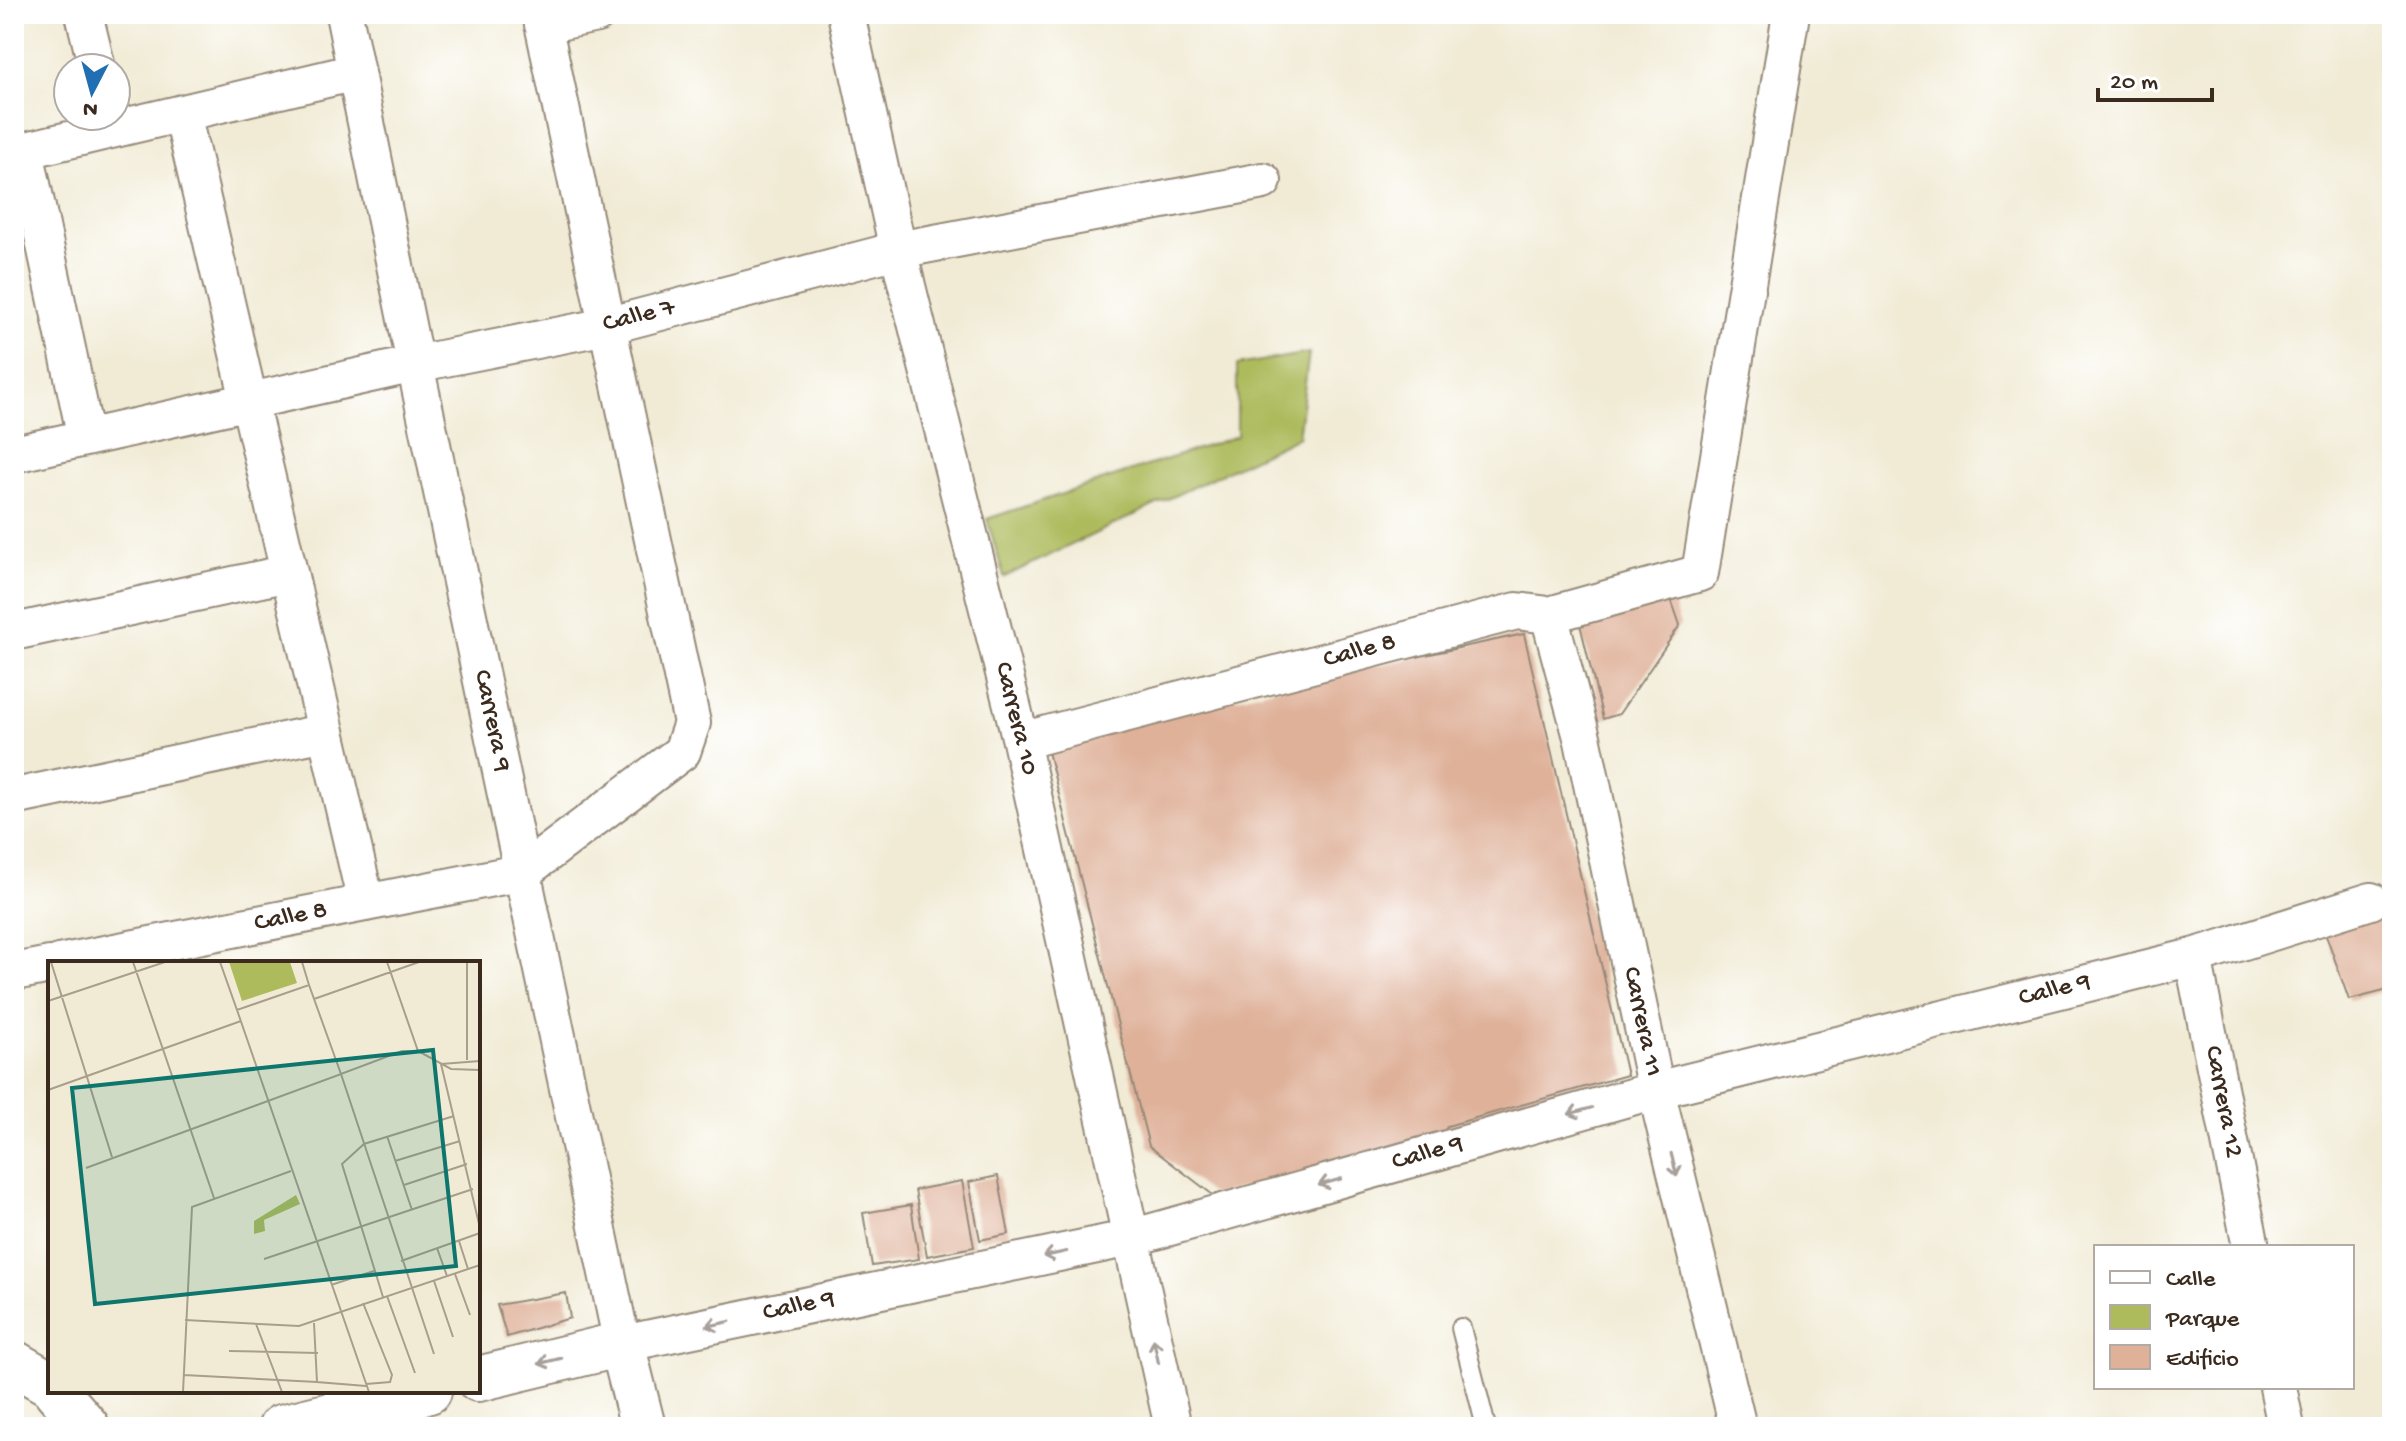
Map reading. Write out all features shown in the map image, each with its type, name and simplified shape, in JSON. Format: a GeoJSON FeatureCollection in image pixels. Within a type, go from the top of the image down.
{"type":"FeatureCollection","features":[{"type":"Feature","properties":{"kind":"main road","name":"Calle 9"},"geometry":{"type":"LineString","coordinates":[[480,1379],[622,1344]]}},
{"type":"Feature","properties":{"kind":"main road","name":"Carrera 9"},"geometry":{"type":"LineString","coordinates":[[622,1344],[643,1427]]}},
{"type":"Feature","properties":{"kind":"main road"},"geometry":{"type":"LineString","coordinates":[[14,1363],[48,1383]]}},
{"type":"Feature","properties":{"kind":"main road"},"geometry":{"type":"LineString","coordinates":[[58,1393],[87,1427]]}},
{"type":"Feature","properties":{"kind":"main road"},"geometry":{"type":"LineString","coordinates":[[281,1427],[421,1393]]}},
{"type":"Feature","properties":{"kind":"street"},"geometry":{"type":"LineString","coordinates":[[84,14],[93,52]]}},
{"type":"Feature","properties":{"kind":"street","name":"Carrera 9"},"geometry":{"type":"LineString","coordinates":[[344,14],[622,1344]]}},
{"type":"Feature","properties":{"kind":"street"},"geometry":{"type":"LineString","coordinates":[[523,872],[682,752],[692,723],[542,20],[597,14]]}},
{"type":"Feature","properties":{"kind":"street","name":"Carrera 10"},"geometry":{"type":"LineString","coordinates":[[846,14],[898,250],[1021,741],[1173,1427]]}},
{"type":"Feature","properties":{"kind":"street","name":"Calle 8"},"geometry":{"type":"LineString","coordinates":[[1021,741],[1517,611],[1549,615],[1700,573],[1791,14]]}},
{"type":"Feature","properties":{"kind":"street"},"geometry":{"type":"LineString","coordinates":[[132,120],[182,113],[356,72]]}},
{"type":"Feature","properties":{"kind":"street"},"geometry":{"type":"LineString","coordinates":[[182,113],[366,903]]}},
{"type":"Feature","properties":{"kind":"street"},"geometry":{"type":"LineString","coordinates":[[82,132],[19,152],[86,438]]}},
{"type":"Feature","properties":{"kind":"street","name":"Calle 7"},"geometry":{"type":"LineString","coordinates":[[14,454],[415,364],[607,326],[898,250],[1263,181]]}},
{"type":"Feature","properties":{"kind":"street"},"geometry":{"type":"LineString","coordinates":[[14,632],[289,573]]}},
{"type":"Feature","properties":{"kind":"street","name":"Carrera 11"},"geometry":{"type":"LineString","coordinates":[[1549,615],[1583,741],[1656,1090],[1738,1427]]}},
{"type":"Feature","properties":{"kind":"street"},"geometry":{"type":"LineString","coordinates":[[14,797],[326,732]]}},
{"type":"Feature","properties":{"kind":"street","name":"Calle 8"},"geometry":{"type":"LineString","coordinates":[[69,961],[523,872]]}},
{"type":"Feature","properties":{"kind":"street","name":"Calle 9"},"geometry":{"type":"LineString","coordinates":[[622,1344],[1131,1238],[1656,1090],[2193,957],[2371,901]]}},
{"type":"Feature","properties":{"kind":"street","name":"Carrera 12"},"geometry":{"type":"LineString","coordinates":[[2193,957],[2251,1245]]}},
{"type":"Feature","properties":{"kind":"street"},"geometry":{"type":"LineString","coordinates":[[14,972],[48,965]]}},
{"type":"Feature","properties":{"kind":"street"},"geometry":{"type":"LineString","coordinates":[[2278,1389],[2286,1427]]}},
{"type":"Feature","properties":{"kind":"lane"},"geometry":{"type":"LineString","coordinates":[[1461,1328],[1486,1427]]}},
{"type":"Feature","properties":{"kind":"green space"},"geometry":{"type":"Polygon","coordinates":[[[1309,353],[1298,437],[1004,577],[987,519],[1237,436],[1237,365],[1309,353]]]}},
{"type":"Feature","properties":{"kind":"building"},"geometry":{"type":"Polygon","coordinates":[[[1671,599],[1680,625],[1619,714],[1603,719],[1579,620],[1671,599]]]}},
{"type":"Feature","properties":{"kind":"building"},"geometry":{"type":"Polygon","coordinates":[[[1524,634],[1627,1075],[1447,1126],[1442,1140],[1213,1195],[1149,1146],[1046,744],[1332,675],[1524,634]]]}},
{"type":"Feature","properties":{"kind":"building"},"geometry":{"type":"Polygon","coordinates":[[[2392,887],[2392,914],[2381,893],[2392,887]]]}},
{"type":"Feature","properties":{"kind":"building"},"geometry":{"type":"Polygon","coordinates":[[[2383,911],[2392,938],[2392,989],[2349,1000],[2324,929],[2383,911]]]}},
{"type":"Feature","properties":{"kind":"building"},"geometry":{"type":"Polygon","coordinates":[[[998,1176],[1009,1234],[980,1240],[969,1182],[998,1176]]]}},
{"type":"Feature","properties":{"kind":"building"},"geometry":{"type":"Polygon","coordinates":[[[962,1181],[974,1247],[927,1256],[915,1190],[962,1181]]]}},
{"type":"Feature","properties":{"kind":"building"},"geometry":{"type":"Polygon","coordinates":[[[911,1205],[919,1259],[872,1266],[863,1213],[911,1205]]]}},
{"type":"Feature","properties":{"kind":"building"},"geometry":{"type":"Polygon","coordinates":[[[566,1293],[570,1318],[507,1337],[497,1305],[566,1293]]]}}]}
